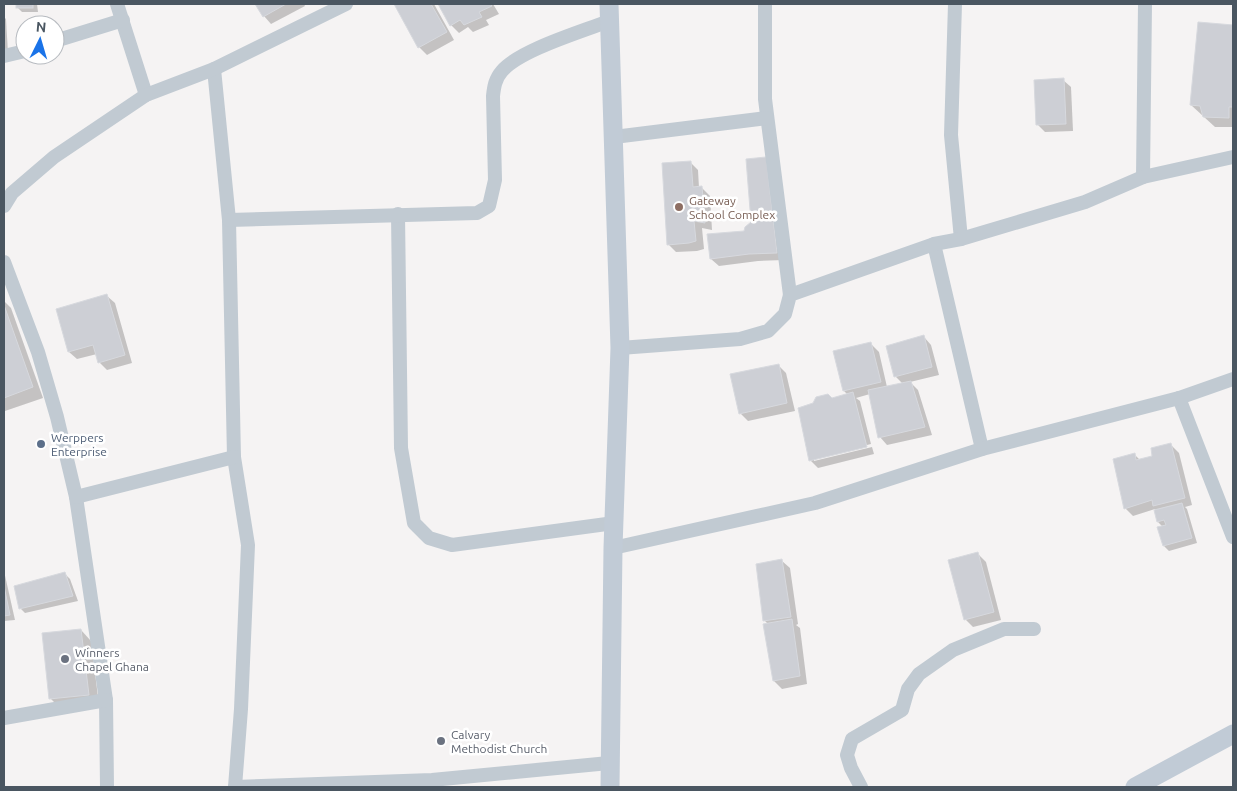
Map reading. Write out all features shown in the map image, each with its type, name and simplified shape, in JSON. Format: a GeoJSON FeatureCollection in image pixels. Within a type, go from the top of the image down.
{"type":"FeatureCollection","features":[{"type":"Feature","properties":{"kind":"street"},"geometry":{"type":"LineString","coordinates":[[118,4],[146,95]]}},
{"type":"Feature","properties":{"kind":"street"},"geometry":{"type":"LineString","coordinates":[[4,206],[12,193],[54,157],[146,95],[214,69],[346,4]]}},
{"type":"Feature","properties":{"kind":"street"},"geometry":{"type":"LineString","coordinates":[[620,348],[740,339],[768,331],[785,314],[790,295],[765,99],[765,4]]}},
{"type":"Feature","properties":{"kind":"street"},"geometry":{"type":"LineString","coordinates":[[955,4],[951,135],[961,239]]}},
{"type":"Feature","properties":{"kind":"street"},"geometry":{"type":"LineString","coordinates":[[1143,177],[1145,4]]}},
{"type":"Feature","properties":{"kind":"street"},"geometry":{"type":"LineString","coordinates":[[229,220],[477,213],[490,206],[495,180],[493,96],[495,83],[502,71],[520,56],[609,12],[620,348],[613,548],[610,787]]}},
{"type":"Feature","properties":{"kind":"street"},"geometry":{"type":"LineString","coordinates":[[65,38],[123,20]]}},
{"type":"Feature","properties":{"kind":"street"},"geometry":{"type":"LineString","coordinates":[[214,69],[229,220],[234,457],[248,545],[241,710],[235,787],[432,780],[610,763]]}},
{"type":"Feature","properties":{"kind":"street"},"geometry":{"type":"LineString","coordinates":[[614,138],[768,118]]}},
{"type":"Feature","properties":{"kind":"street"},"geometry":{"type":"LineString","coordinates":[[790,295],[934,244],[961,239],[1085,202],[1143,177],[1233,157]]}},
{"type":"Feature","properties":{"kind":"street"},"geometry":{"type":"LineString","coordinates":[[398,214],[401,448],[414,523],[430,538],[452,545],[614,523]]}},
{"type":"Feature","properties":{"kind":"street"},"geometry":{"type":"LineString","coordinates":[[934,244],[982,449]]}},
{"type":"Feature","properties":{"kind":"street"},"geometry":{"type":"LineString","coordinates":[[4,262],[38,352],[57,418],[76,497],[106,700],[107,787]]}},
{"type":"Feature","properties":{"kind":"street"},"geometry":{"type":"LineString","coordinates":[[613,548],[815,503],[982,449],[1179,398],[1233,379]]}},
{"type":"Feature","properties":{"kind":"street"},"geometry":{"type":"LineString","coordinates":[[1179,398],[1233,537]]}},
{"type":"Feature","properties":{"kind":"street"},"geometry":{"type":"LineString","coordinates":[[76,497],[234,457]]}},
{"type":"Feature","properties":{"kind":"street"},"geometry":{"type":"LineString","coordinates":[[861,787],[851,768],[847,755],[852,739],[902,710],[908,689],[919,674],[953,650],[1004,629],[1034,629]]}},
{"type":"Feature","properties":{"kind":"street"},"geometry":{"type":"LineString","coordinates":[[4,718],[106,700]]}},
{"type":"Feature","properties":{"kind":"street"},"geometry":{"type":"LineString","coordinates":[[1135,787],[1233,734]]}},
{"type":"Feature","properties":{"kind":"building"},"geometry":{"type":"Polygon","coordinates":[[[16,4],[33,4],[33,8],[16,8],[16,4]]]}},
{"type":"Feature","properties":{"kind":"building"},"geometry":{"type":"Polygon","coordinates":[[[255,4],[286,4],[263,17],[255,4]]]}},
{"type":"Feature","properties":{"kind":"building"},"geometry":{"type":"Polygon","coordinates":[[[394,4],[431,4],[447,32],[418,48],[394,4]]]}},
{"type":"Feature","properties":{"kind":"building"},"geometry":{"type":"Polygon","coordinates":[[[438,4],[490,4],[492,6],[479,12],[482,17],[464,25],[460,20],[450,26],[438,4]]]}},
{"type":"Feature","properties":{"kind":"building"},"geometry":{"type":"Polygon","coordinates":[[[1198,22],[1233,25],[1233,107],[1229,107],[1229,118],[1203,117],[1200,106],[1190,105],[1198,22]]]}},
{"type":"Feature","properties":{"kind":"building"},"geometry":{"type":"Polygon","coordinates":[[[1064,78],[1066,124],[1036,125],[1034,80],[1064,78]]]}},
{"type":"Feature","properties":{"kind":"building"},"geometry":{"type":"Polygon","coordinates":[[[766,157],[777,253],[749,254],[710,259],[707,234],[744,231],[745,227],[751,222],[746,159],[766,157]]]}},
{"type":"Feature","properties":{"kind":"building"},"geometry":{"type":"Polygon","coordinates":[[[691,161],[693,187],[702,186],[705,223],[694,221],[696,241],[667,245],[662,163],[691,161]]]}},
{"type":"Feature","properties":{"kind":"building"},"geometry":{"type":"Polygon","coordinates":[[[107,294],[125,355],[98,363],[93,345],[68,352],[56,309],[107,294]]]}},
{"type":"Feature","properties":{"kind":"building"},"geometry":{"type":"Polygon","coordinates":[[[4,305],[33,387],[4,398],[4,305]]]}},
{"type":"Feature","properties":{"kind":"building"},"geometry":{"type":"Polygon","coordinates":[[[924,335],[932,367],[894,377],[886,346],[924,335]]]}},
{"type":"Feature","properties":{"kind":"building"},"geometry":{"type":"Polygon","coordinates":[[[871,342],[881,382],[843,391],[833,351],[871,342]]]}},
{"type":"Feature","properties":{"kind":"building"},"geometry":{"type":"Polygon","coordinates":[[[779,364],[787,403],[739,414],[730,374],[779,364]]]}},
{"type":"Feature","properties":{"kind":"building"},"geometry":{"type":"Polygon","coordinates":[[[911,381],[925,427],[878,438],[868,390],[911,381]]]}},
{"type":"Feature","properties":{"kind":"building"},"geometry":{"type":"Polygon","coordinates":[[[853,392],[867,447],[809,461],[798,408],[813,403],[816,397],[828,394],[832,398],[853,392]]]}},
{"type":"Feature","properties":{"kind":"building"},"geometry":{"type":"Polygon","coordinates":[[[1171,443],[1185,498],[1153,506],[1152,500],[1124,509],[1113,459],[1135,453],[1136,460],[1152,456],[1151,448],[1171,443]]]}},
{"type":"Feature","properties":{"kind":"building"},"geometry":{"type":"Polygon","coordinates":[[[1182,503],[1192,538],[1163,546],[1157,527],[1166,525],[1164,520],[1157,522],[1154,510],[1182,503]]]}},
{"type":"Feature","properties":{"kind":"building"},"geometry":{"type":"Polygon","coordinates":[[[978,552],[994,612],[964,620],[948,560],[978,552]]]}},
{"type":"Feature","properties":{"kind":"building"},"geometry":{"type":"Polygon","coordinates":[[[782,559],[791,617],[763,621],[756,564],[782,559]]]}},
{"type":"Feature","properties":{"kind":"building"},"geometry":{"type":"Polygon","coordinates":[[[65,572],[73,596],[19,609],[14,586],[65,572]]]}},
{"type":"Feature","properties":{"kind":"building"},"geometry":{"type":"Polygon","coordinates":[[[4,586],[10,615],[4,616],[4,586]]]}},
{"type":"Feature","properties":{"kind":"building"},"geometry":{"type":"Polygon","coordinates":[[[792,619],[800,676],[773,681],[763,624],[792,619]]]}},
{"type":"Feature","properties":{"kind":"building"},"geometry":{"type":"Polygon","coordinates":[[[81,629],[89,695],[49,699],[42,633],[81,629]]]}},
{"type":"Feature","properties":{"kind":"place","name":"Gateway School Complex"},"geometry":{"type":"Point","coordinates":[679,207]}},
{"type":"Feature","properties":{"kind":"place","name":"Werppers Enterprise"},"geometry":{"type":"Point","coordinates":[41,444]}},
{"type":"Feature","properties":{"kind":"place","name":"Winners Chapel Ghana"},"geometry":{"type":"Point","coordinates":[65,659]}},
{"type":"Feature","properties":{"kind":"place","name":"Calvary Methodist Church"},"geometry":{"type":"Point","coordinates":[441,741]}}]}
